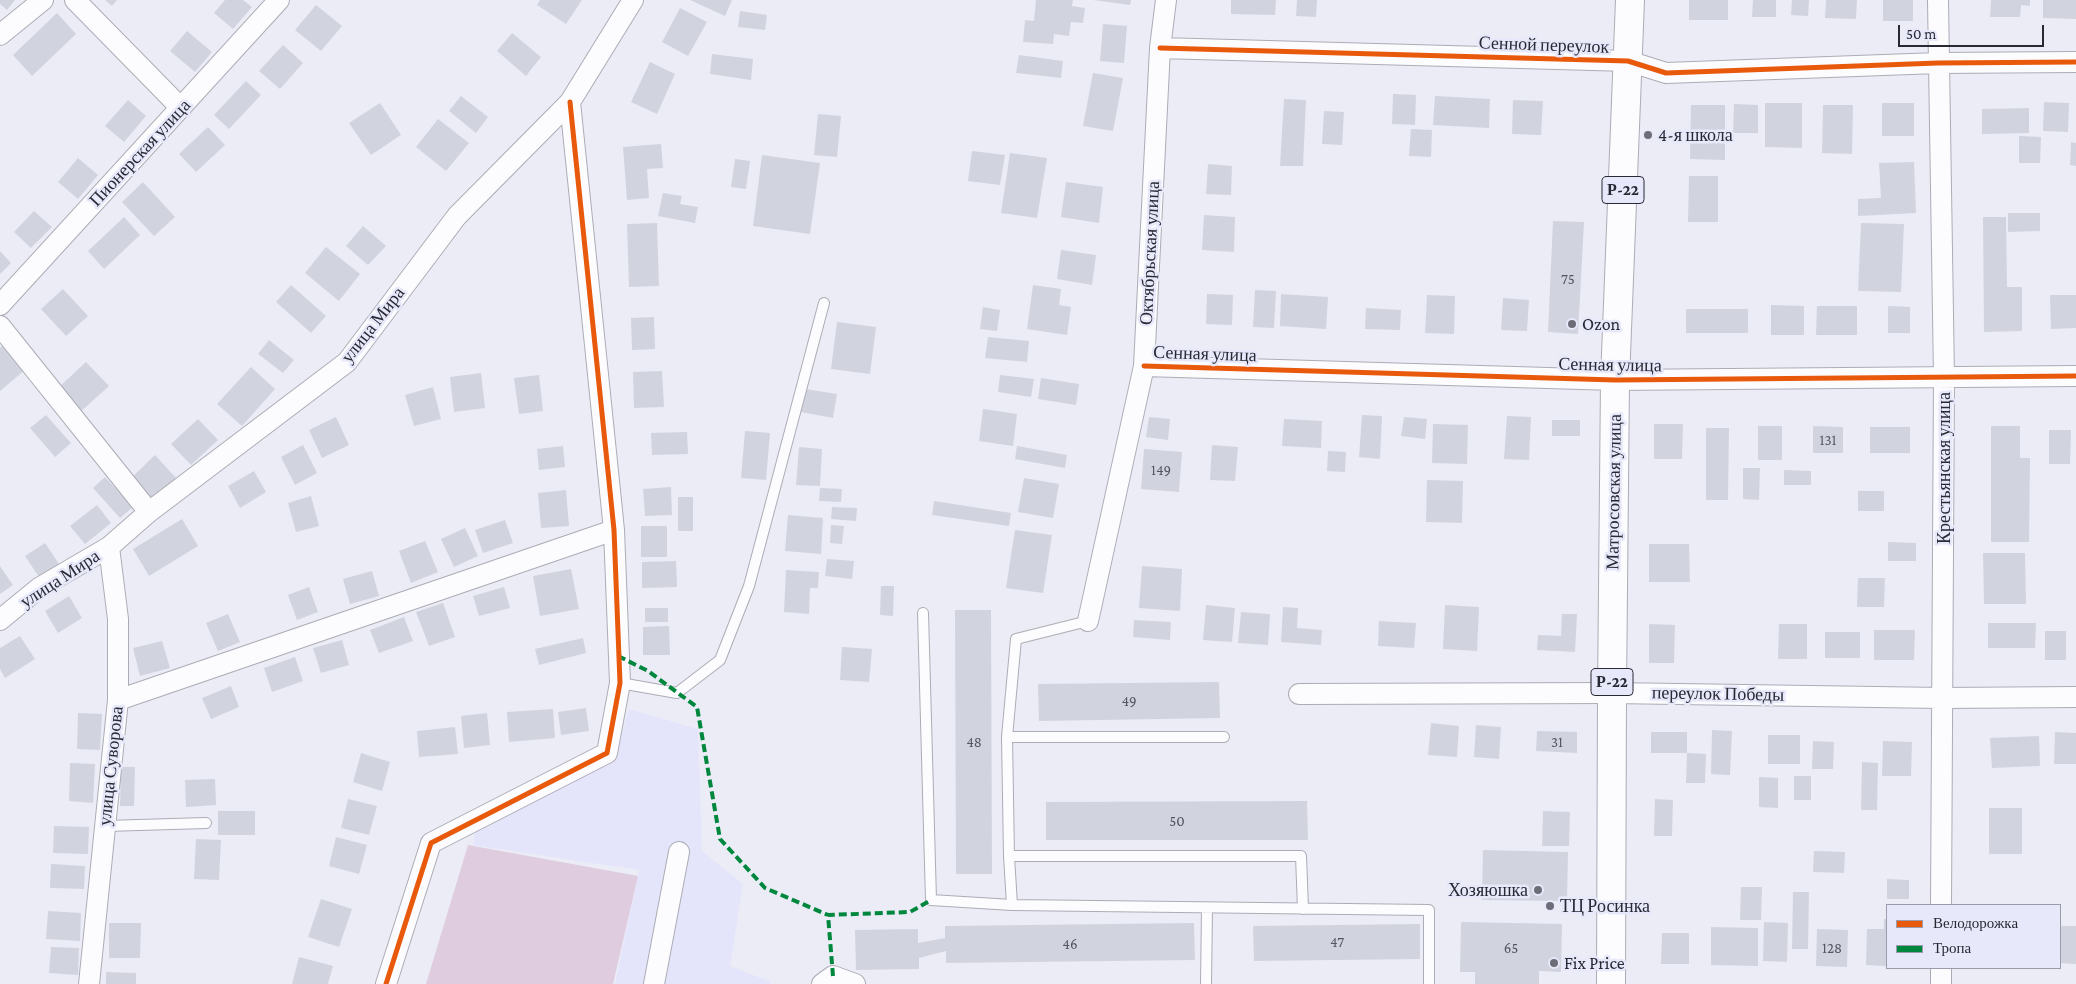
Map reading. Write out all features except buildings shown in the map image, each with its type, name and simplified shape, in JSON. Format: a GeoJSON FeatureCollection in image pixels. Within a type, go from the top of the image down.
{"type":"FeatureCollection","features":[{"type":"Feature","properties":{"kind":"highway","name":"Матросовская улица"},"geometry":{"type":"LineString","coordinates":[[1611,984],[1615,380],[1630,0]]}},
{"type":"Feature","properties":{"kind":"street"},"geometry":{"type":"LineString","coordinates":[[0,35],[44,0]]}},
{"type":"Feature","properties":{"kind":"street"},"geometry":{"type":"LineString","coordinates":[[75,0],[181,108]]}},
{"type":"Feature","properties":{"kind":"street","name":"Пионерская улица"},"geometry":{"type":"LineString","coordinates":[[0,305],[278,0]]}},
{"type":"Feature","properties":{"kind":"street","name":"улица Мира"},"geometry":{"type":"LineString","coordinates":[[0,620],[39,588],[109,547],[149,512],[347,362],[457,216],[570,102],[633,0]]}},
{"type":"Feature","properties":{"kind":"street","name":"Октябрьская улица"},"geometry":{"type":"LineString","coordinates":[[1088,621],[1144,366],[1160,48],[1166,0]]}},
{"type":"Feature","properties":{"kind":"street","name":"Крестьянская улица"},"geometry":{"type":"LineString","coordinates":[[1938,0],[1944,376],[1941,904]]}},
{"type":"Feature","properties":{"kind":"street","name":"Сенной переулок"},"geometry":{"type":"LineString","coordinates":[[1160,48],[1628,61],[1666,73],[1938,64],[2076,62]]}},
{"type":"Feature","properties":{"kind":"street"},"geometry":{"type":"LineString","coordinates":[[386,984],[431,843],[607,753],[620,682],[614,530],[570,102]]}},
{"type":"Feature","properties":{"kind":"street"},"geometry":{"type":"LineString","coordinates":[[0,326],[149,512]]}},
{"type":"Feature","properties":{"kind":"street","name":"Сенная улица"},"geometry":{"type":"LineString","coordinates":[[1144,366],[1615,380],[2076,376]]}},
{"type":"Feature","properties":{"kind":"street"},"geometry":{"type":"LineString","coordinates":[[118,700],[614,530]]}},
{"type":"Feature","properties":{"kind":"street","name":"улица Суворова"},"geometry":{"type":"LineString","coordinates":[[89,984],[118,700],[118,619],[109,547]]}},
{"type":"Feature","properties":{"kind":"street","name":"переулок Победы"},"geometry":{"type":"LineString","coordinates":[[1300,694],[1612,693],[1942,698],[2076,697]]}},
{"type":"Feature","properties":{"kind":"street"},"geometry":{"type":"LineString","coordinates":[[654,984],[679,852]]}},
{"type":"Feature","properties":{"kind":"street"},"geometry":{"type":"LineString","coordinates":[[1941,969],[1941,984]]}},
{"type":"Feature","properties":{"kind":"street"},"geometry":{"type":"LineString","coordinates":[[828,980],[855,984]]}},
{"type":"Feature","properties":{"kind":"lane"},"geometry":{"type":"LineString","coordinates":[[620,682],[678,693],[720,660],[749,586],[824,303]]}},
{"type":"Feature","properties":{"kind":"lane"},"geometry":{"type":"LineString","coordinates":[[923,613],[931,900],[1012,904],[1207,908],[1429,910],[1429,984]]}},
{"type":"Feature","properties":{"kind":"lane"},"geometry":{"type":"LineString","coordinates":[[1012,904],[1009,856],[1007,737],[1016,639],[1088,621]]}},
{"type":"Feature","properties":{"kind":"lane"},"geometry":{"type":"LineString","coordinates":[[1007,737],[1224,737]]}},
{"type":"Feature","properties":{"kind":"lane"},"geometry":{"type":"LineString","coordinates":[[105,826],[206,823]]}},
{"type":"Feature","properties":{"kind":"lane"},"geometry":{"type":"LineString","coordinates":[[1009,856],[1302,856],[1303,909]]}},
{"type":"Feature","properties":{"kind":"lane"},"geometry":{"type":"LineString","coordinates":[[1206,984],[1207,908]]}},
{"type":"Feature","properties":{"kind":"shaded area"},"geometry":{"type":"Polygon","coordinates":[[[629,709],[698,729],[702,851],[743,884],[730,966],[771,982],[770,984],[615,984],[639,870],[473,845],[476,828],[616,757],[629,709]]]}},
{"type":"Feature","properties":{"kind":"shaded area"},"geometry":{"type":"Polygon","coordinates":[[[468,845],[638,876],[613,984],[426,984],[468,845]]]}},
{"type":"Feature","properties":{"kind":"marked path"},"geometry":{"type":"LineString","coordinates":[[618,656],[648,671],[697,707],[720,839],[765,888],[828,915]]}},
{"type":"Feature","properties":{"kind":"marked path"},"geometry":{"type":"LineString","coordinates":[[833,976],[828,915],[910,912],[931,900]]}},
{"type":"Feature","properties":{"kind":"cycle path"},"geometry":{"type":"LineString","coordinates":[[1160,48],[1628,61],[1666,73],[1938,63],[2076,62]]}},
{"type":"Feature","properties":{"kind":"cycle path"},"geometry":{"type":"LineString","coordinates":[[386,984],[431,843],[607,753],[620,683],[614,530],[570,102]]}},
{"type":"Feature","properties":{"kind":"cycle path"},"geometry":{"type":"LineString","coordinates":[[1144,366],[1615,380],[2076,376]]}},
{"type":"Feature","properties":{"kind":"place","name":"4-я школа"},"geometry":{"type":"Point","coordinates":[1648,135]}},
{"type":"Feature","properties":{"kind":"place","name":"Ozon"},"geometry":{"type":"Point","coordinates":[1572,324]}},
{"type":"Feature","properties":{"kind":"place","name":"Хозяюшка"},"geometry":{"type":"Point","coordinates":[1538,890]}},
{"type":"Feature","properties":{"kind":"place","name":"ТЦ Росинка"},"geometry":{"type":"Point","coordinates":[1550,906]}},
{"type":"Feature","properties":{"kind":"place","name":"Fix Price"},"geometry":{"type":"Point","coordinates":[1554,963]}}]}
